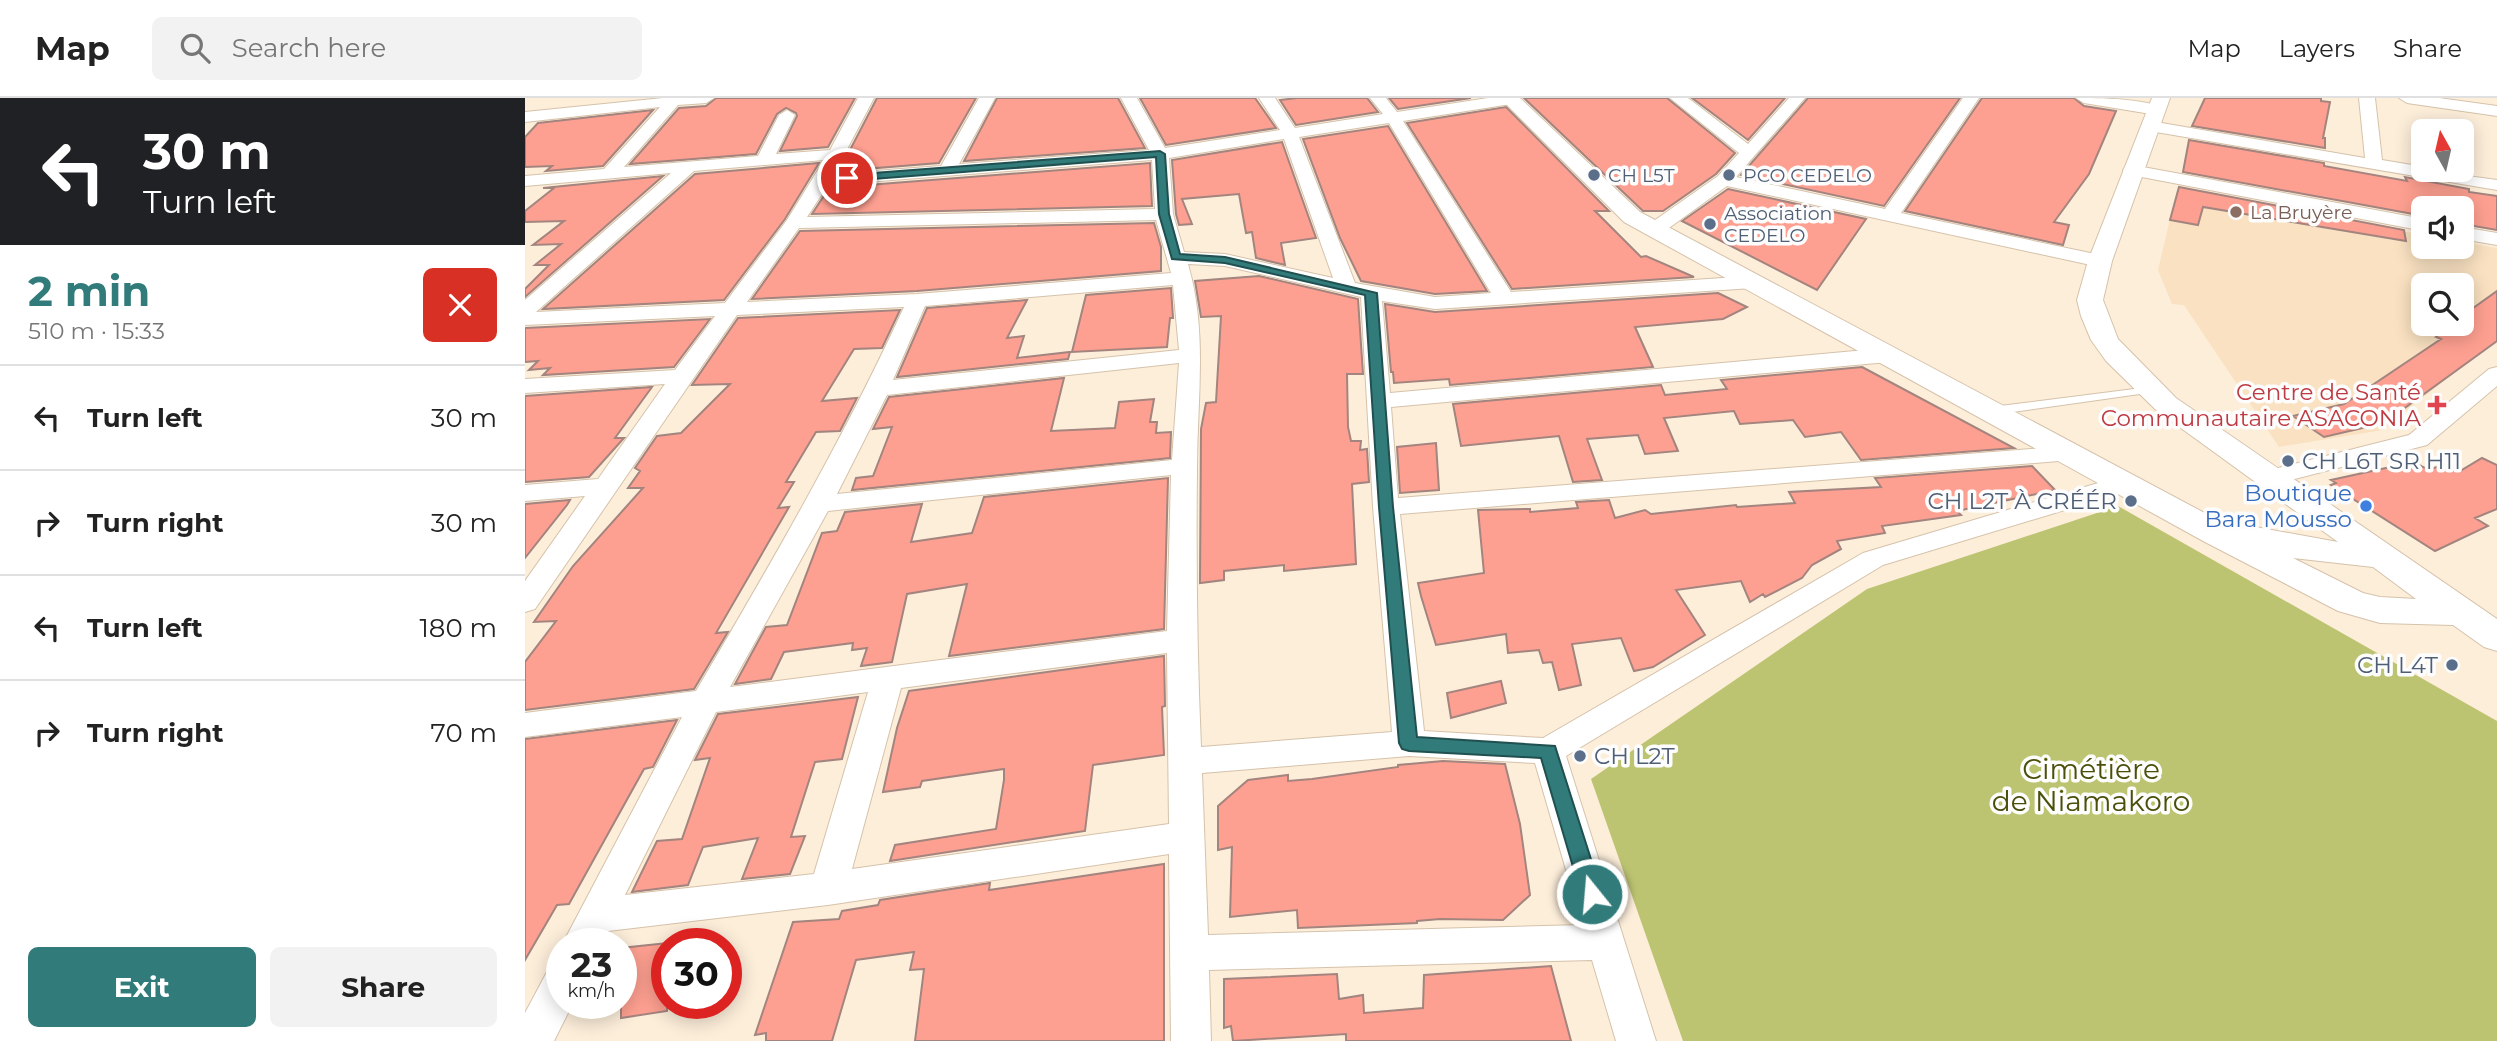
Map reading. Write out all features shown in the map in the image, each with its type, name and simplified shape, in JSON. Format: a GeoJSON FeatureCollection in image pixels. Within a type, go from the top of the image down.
{"type":"FeatureCollection","features":[{"type":"Feature","properties":{"kind":"street"},"geometry":{"type":"LineString","coordinates":[[525,117],[629,102],[705,98]]}},
{"type":"Feature","properties":{"kind":"street"},"geometry":{"type":"LineString","coordinates":[[529,593],[731,307],[794,223],[822,180],[866,98]]}},
{"type":"Feature","properties":{"kind":"street"},"geometry":{"type":"LineString","coordinates":[[947,170],[987,98]]}},
{"type":"Feature","properties":{"kind":"street"},"geometry":{"type":"LineString","coordinates":[[1129,98],[1160,154],[1164,214],[1179,268],[1191,355],[1184,466],[1182,640],[1191,1041]]}},
{"type":"Feature","properties":{"kind":"street"},"geometry":{"type":"LineString","coordinates":[[1267,98],[1290,134],[1359,290],[1378,401],[1409,743]]}},
{"type":"Feature","properties":{"kind":"street"},"geometry":{"type":"LineString","coordinates":[[1378,98],[1394,118],[1505,299]]}},
{"type":"Feature","properties":{"kind":"street"},"geometry":{"type":"LineString","coordinates":[[1678,98],[1747,151]]}},
{"type":"Feature","properties":{"kind":"street"},"geometry":{"type":"LineString","coordinates":[[1644,223],[1724,180],[1747,151],[1797,98]]}},
{"type":"Feature","properties":{"kind":"street"},"geometry":{"type":"LineString","coordinates":[[1890,216],[1971,98]]}},
{"type":"Feature","properties":{"kind":"street"},"geometry":{"type":"LineString","coordinates":[[2084,98],[2156,111],[2374,164],[2497,185]]}},
{"type":"Feature","properties":{"kind":"street"},"geometry":{"type":"LineString","coordinates":[[2368,98],[2374,164]]}},
{"type":"Feature","properties":{"kind":"street"},"geometry":{"type":"LineString","coordinates":[[2407,98],[2497,111]]}},
{"type":"Feature","properties":{"kind":"street"},"geometry":{"type":"LineString","coordinates":[[822,180],[1160,154],[1510,99],[1644,223],[2302,579],[2351,602],[2380,610],[2462,613]]}},
{"type":"Feature","properties":{"kind":"street"},"geometry":{"type":"LineString","coordinates":[[609,174],[674,101]]}},
{"type":"Feature","properties":{"kind":"street"},"geometry":{"type":"LineString","coordinates":[[2156,111],[2100,261],[2091,300],[2094,316],[2116,355],[2150,390],[2267,478],[2497,638]]}},
{"type":"Feature","properties":{"kind":"street"},"geometry":{"type":"LineString","coordinates":[[764,160],[787,115]]}},
{"type":"Feature","properties":{"kind":"street"},"geometry":{"type":"LineString","coordinates":[[525,181],[836,154]]}},
{"type":"Feature","properties":{"kind":"street"},"geometry":{"type":"LineString","coordinates":[[525,311],[689,167]]}},
{"type":"Feature","properties":{"kind":"street"},"geometry":{"type":"LineString","coordinates":[[2132,170],[2411,223]]}},
{"type":"Feature","properties":{"kind":"street"},"geometry":{"type":"LineString","coordinates":[[525,192],[546,179]]}},
{"type":"Feature","properties":{"kind":"street"},"geometry":{"type":"LineString","coordinates":[[1724,180],[2100,261]]}},
{"type":"Feature","properties":{"kind":"street"},"geometry":{"type":"LineString","coordinates":[[794,223],[1164,214]]}},
{"type":"Feature","properties":{"kind":"street"},"geometry":{"type":"LineString","coordinates":[[2474,235],[2497,239]]}},
{"type":"Feature","properties":{"kind":"street"},"geometry":{"type":"LineString","coordinates":[[525,319],[918,300],[1225,260],[1359,290],[1435,303],[1753,282]]}},
{"type":"Feature","properties":{"kind":"street"},"geometry":{"type":"LineString","coordinates":[[590,928],[706,701],[819,504],[918,300]]}},
{"type":"Feature","properties":{"kind":"street"},"geometry":{"type":"LineString","coordinates":[[877,389],[1191,355]]}},
{"type":"Feature","properties":{"kind":"street"},"geometry":{"type":"LineString","coordinates":[[1378,401],[1888,355]]}},
{"type":"Feature","properties":{"kind":"street"},"geometry":{"type":"LineString","coordinates":[[2267,478],[2418,440],[2497,374]]}},
{"type":"Feature","properties":{"kind":"street"},"geometry":{"type":"LineString","coordinates":[[525,386],[682,376]]}},
{"type":"Feature","properties":{"kind":"street"},"geometry":{"type":"LineString","coordinates":[[1386,507],[2071,453]]}},
{"type":"Feature","properties":{"kind":"street"},"geometry":{"type":"LineString","coordinates":[[819,504],[1184,466]]}},
{"type":"Feature","properties":{"kind":"street"},"geometry":{"type":"LineString","coordinates":[[525,493],[604,486]]}},
{"type":"Feature","properties":{"kind":"street"},"geometry":{"type":"LineString","coordinates":[[1185,761],[1409,743],[1548,751],[1873,559],[2134,488],[2208,524],[2243,536],[2280,546],[2393,565]]}},
{"type":"Feature","properties":{"kind":"street"},"geometry":{"type":"LineString","coordinates":[[2243,536],[2265,535],[2283,528],[2291,520],[2297,498]]}},
{"type":"Feature","properties":{"kind":"street"},"geometry":{"type":"LineString","coordinates":[[2302,579],[2346,592],[2368,593],[2393,586],[2393,565]]}},
{"type":"Feature","properties":{"kind":"street"},"geometry":{"type":"LineString","coordinates":[[525,725],[1182,640]]}},
{"type":"Feature","properties":{"kind":"street"},"geometry":{"type":"LineString","coordinates":[[828,889],[888,678]]}},
{"type":"Feature","properties":{"kind":"street"},"geometry":{"type":"LineString","coordinates":[[1548,751],[1636,1041]]}},
{"type":"Feature","properties":{"kind":"street"},"geometry":{"type":"LineString","coordinates":[[595,928],[828,889],[1187,836]]}},
{"type":"Feature","properties":{"kind":"street"},"geometry":{"type":"LineString","coordinates":[[1189,953],[1606,942]]}},
{"type":"Feature","properties":{"kind":"street"},"geometry":{"type":"LineString","coordinates":[[532,1041],[546,1014]]}},
{"type":"Feature","properties":{"kind":"lane"},"geometry":{"type":"LineString","coordinates":[[1992,411],[2150,390]]}},
{"type":"Feature","properties":{"kind":"shaded area"},"geometry":{"type":"Polygon","coordinates":[[[2177,190],[2411,233],[2411,259],[2474,259],[2474,244],[2497,248],[2497,337],[2383,430],[2279,447],[2184,305],[2172,304],[2158,270],[2177,190]]]}},
{"type":"Feature","properties":{"kind":"green space","name":"Cimétière de Niamakoro"},"geometry":{"type":"Polygon","coordinates":[[[2118,506],[2497,721],[2497,1041],[1683,1041],[1591,779],[1867,589],[2118,506]]]}},
{"type":"Feature","properties":{"kind":"building"},"geometry":{"type":"Polygon","coordinates":[[[716,98],[855,98],[828,147],[780,151],[797,116],[786,108],[777,114],[756,154],[630,164],[679,108],[706,106],[716,98]]]}},
{"type":"Feature","properties":{"kind":"building"},"geometry":{"type":"Polygon","coordinates":[[[877,98],[976,98],[939,163],[839,171],[877,98]]]}},
{"type":"Feature","properties":{"kind":"building"},"geometry":{"type":"Polygon","coordinates":[[[997,98],[1118,98],[1145,148],[964,161],[997,98]]]}},
{"type":"Feature","properties":{"kind":"building"},"geometry":{"type":"Polygon","coordinates":[[[1140,98],[1255,98],[1276,128],[1166,145],[1140,98]]]}},
{"type":"Feature","properties":{"kind":"building"},"geometry":{"type":"Polygon","coordinates":[[[1367,98],[1378,112],[1296,125],[1280,100],[1367,98]]]}},
{"type":"Feature","properties":{"kind":"building"},"geometry":{"type":"Polygon","coordinates":[[[1389,98],[1471,98],[1398,109],[1389,98]]]}},
{"type":"Feature","properties":{"kind":"building"},"geometry":{"type":"Polygon","coordinates":[[[1524,98],[1667,98],[1735,153],[1716,174],[1663,211],[1643,211],[1524,98]]]}},
{"type":"Feature","properties":{"kind":"building"},"geometry":{"type":"Polygon","coordinates":[[[1692,98],[1785,98],[1748,140],[1692,98]]]}},
{"type":"Feature","properties":{"kind":"building"},"geometry":{"type":"Polygon","coordinates":[[[1808,98],[1960,98],[1884,206],[1741,175],[1808,98]]]}},
{"type":"Feature","properties":{"kind":"building"},"geometry":{"type":"Polygon","coordinates":[[[1982,98],[2074,98],[2084,106],[2116,111],[2089,174],[2054,222],[2069,225],[2063,245],[1905,211],[1982,98]]]}},
{"type":"Feature","properties":{"kind":"building"},"geometry":{"type":"Polygon","coordinates":[[[2205,98],[2321,98],[2321,101],[2330,102],[2323,138],[2325,148],[2192,126],[2205,98]]]}},
{"type":"Feature","properties":{"kind":"building"},"geometry":{"type":"Polygon","coordinates":[[[1506,107],[1609,211],[1595,211],[1641,257],[1646,256],[1694,277],[1512,289],[1407,123],[1506,107]]]}},
{"type":"Feature","properties":{"kind":"building"},"geometry":{"type":"Polygon","coordinates":[[[653,110],[603,166],[546,171],[552,166],[525,167],[525,137],[538,123],[653,110]]]}},
{"type":"Feature","properties":{"kind":"building"},"geometry":{"type":"Polygon","coordinates":[[[1388,126],[1487,291],[1435,294],[1361,281],[1340,238],[1303,139],[1388,126]]]}},
{"type":"Feature","properties":{"kind":"building"},"geometry":{"type":"Polygon","coordinates":[[[2189,140],[2324,163],[2324,166],[2407,181],[2405,177],[2411,178],[2411,182],[2432,182],[2497,196],[2497,230],[2474,226],[2474,196],[2411,196],[2411,214],[2183,172],[2189,140]]]}},
{"type":"Feature","properties":{"kind":"building"},"geometry":{"type":"Polygon","coordinates":[[[1282,142],[1316,238],[1281,243],[1285,265],[1256,258],[1252,232],[1246,233],[1239,194],[1182,199],[1192,224],[1179,225],[1172,160],[1282,142]]]}},
{"type":"Feature","properties":{"kind":"building"},"geometry":{"type":"Polygon","coordinates":[[[819,163],[785,219],[724,300],[543,309],[695,174],[819,163]]]}},
{"type":"Feature","properties":{"kind":"building"},"geometry":{"type":"Polygon","coordinates":[[[1150,163],[1152,206],[812,214],[829,188],[1150,163]]]}},
{"type":"Feature","properties":{"kind":"building"},"geometry":{"type":"Polygon","coordinates":[[[663,176],[525,297],[525,289],[549,265],[535,265],[561,244],[533,245],[564,221],[525,222],[525,211],[554,188],[543,188],[663,176]]]}},
{"type":"Feature","properties":{"kind":"building"},"geometry":{"type":"Polygon","coordinates":[[[2179,187],[2404,230],[2406,241],[2203,207],[2198,225],[2170,220],[2179,187]]]}},
{"type":"Feature","properties":{"kind":"building"},"geometry":{"type":"Polygon","coordinates":[[[1728,189],[1866,219],[1817,290],[1682,221],[1728,189]]]}},
{"type":"Feature","properties":{"kind":"building"},"geometry":{"type":"Polygon","coordinates":[[[1154,223],[1161,247],[1161,271],[917,291],[752,299],[800,231],[1154,223]]]}},
{"type":"Feature","properties":{"kind":"building"},"geometry":{"type":"Polygon","coordinates":[[[1259,276],[1358,299],[1363,374],[1347,374],[1348,427],[1351,441],[1361,441],[1360,450],[1367,449],[1369,482],[1352,484],[1356,564],[1284,571],[1284,565],[1224,571],[1224,580],[1200,583],[1201,429],[1206,403],[1216,402],[1221,316],[1201,317],[1195,281],[1259,276]]]}},
{"type":"Feature","properties":{"kind":"building"},"geometry":{"type":"Polygon","coordinates":[[[1171,288],[1173,318],[1170,318],[1167,347],[1072,352],[1086,295],[1171,288]]]}},
{"type":"Feature","properties":{"kind":"building"},"geometry":{"type":"Polygon","coordinates":[[[2497,291],[2497,341],[2384,423],[2324,437],[2293,416],[2344,404],[2441,339],[2437,336],[2474,336],[2474,307],[2497,291]]]}},
{"type":"Feature","properties":{"kind":"building"},"geometry":{"type":"Polygon","coordinates":[[[1718,293],[1747,307],[1723,319],[1635,327],[1653,367],[1450,385],[1449,379],[1394,383],[1391,372],[1385,304],[1435,312],[1718,293]]]}},
{"type":"Feature","properties":{"kind":"building"},"geometry":{"type":"Polygon","coordinates":[[[1027,300],[1007,338],[1024,336],[1017,358],[1070,352],[1068,359],[897,377],[927,308],[1027,300]]]}},
{"type":"Feature","properties":{"kind":"building"},"geometry":{"type":"Polygon","coordinates":[[[900,310],[882,348],[854,349],[822,401],[857,398],[840,431],[816,432],[786,482],[794,482],[778,508],[789,507],[716,633],[728,632],[694,689],[525,710],[525,662],[556,621],[534,622],[573,566],[643,488],[628,488],[640,471],[635,468],[657,436],[681,433],[730,384],[692,385],[738,318],[900,310]]]}},
{"type":"Feature","properties":{"kind":"building"},"geometry":{"type":"Polygon","coordinates":[[[710,319],[674,367],[543,375],[550,368],[529,370],[538,361],[525,362],[525,328],[710,319]]]}},
{"type":"Feature","properties":{"kind":"building"},"geometry":{"type":"Polygon","coordinates":[[[1862,367],[2014,448],[1861,460],[1841,432],[1805,437],[1793,420],[1740,424],[1734,411],[1664,418],[1678,451],[1645,454],[1638,435],[1587,439],[1602,480],[1573,482],[1559,436],[1461,446],[1453,404],[1661,385],[1665,395],[1727,389],[1721,380],[1862,367]]]}},
{"type":"Feature","properties":{"kind":"building"},"geometry":{"type":"Polygon","coordinates":[[[1064,378],[1051,431],[1115,428],[1119,402],[1154,399],[1150,422],[1157,422],[1156,433],[1171,432],[1170,458],[852,490],[856,478],[873,476],[892,427],[873,429],[889,397],[1064,378]]]}},
{"type":"Feature","properties":{"kind":"building"},"geometry":{"type":"Polygon","coordinates":[[[652,387],[615,438],[624,438],[589,477],[525,482],[525,396],[652,387]]]}},
{"type":"Feature","properties":{"kind":"building"},"geometry":{"type":"Polygon","coordinates":[[[1436,443],[1439,490],[1400,493],[1397,447],[1436,443]]]}},
{"type":"Feature","properties":{"kind":"building"},"geometry":{"type":"Polygon","coordinates":[[[2482,458],[2497,465],[2497,509],[2475,518],[2488,526],[2435,551],[2331,485],[2336,483],[2331,480],[2413,462],[2429,470],[2447,463],[2460,471],[2482,458]]]}},
{"type":"Feature","properties":{"kind":"building"},"geometry":{"type":"Polygon","coordinates":[[[2032,466],[2055,490],[1957,511],[1961,515],[1882,526],[1885,533],[1837,541],[1841,549],[1812,565],[1802,578],[1765,597],[1763,594],[1750,602],[1741,581],[1676,590],[1705,635],[1653,667],[1634,671],[1621,638],[1572,644],[1581,685],[1559,690],[1552,662],[1543,663],[1539,650],[1508,653],[1506,634],[1436,645],[1418,583],[1484,573],[1478,510],[1530,509],[1530,512],[1578,508],[1576,502],[1609,500],[1615,518],[1645,510],[1651,514],[1736,505],[1795,503],[1789,492],[1881,487],[1875,478],[2032,466]]]}},
{"type":"Feature","properties":{"kind":"building"},"geometry":{"type":"Polygon","coordinates":[[[1168,478],[1164,629],[949,656],[967,584],[907,594],[892,662],[861,666],[867,648],[852,650],[853,643],[784,652],[771,679],[735,684],[766,627],[787,625],[822,533],[837,531],[845,512],[922,504],[911,542],[972,533],[984,497],[1168,478]]]}},
{"type":"Feature","properties":{"kind":"building"},"geometry":{"type":"Polygon","coordinates":[[[570,500],[567,505],[525,558],[525,504],[570,500]]]}},
{"type":"Feature","properties":{"kind":"building"},"geometry":{"type":"Polygon","coordinates":[[[1164,656],[1164,755],[1093,765],[1085,831],[890,861],[895,845],[996,829],[1004,780],[1004,769],[922,781],[920,787],[883,792],[897,728],[909,691],[1164,656]]]}},
{"type":"Feature","properties":{"kind":"building"},"geometry":{"type":"Polygon","coordinates":[[[1501,681],[1506,703],[1451,718],[1447,693],[1501,681]]]}},
{"type":"Feature","properties":{"kind":"building"},"geometry":{"type":"Polygon","coordinates":[[[858,697],[842,759],[815,762],[791,837],[805,836],[790,874],[742,879],[758,838],[703,847],[688,885],[632,892],[657,841],[682,839],[710,758],[695,760],[718,714],[858,697]]]}},
{"type":"Feature","properties":{"kind":"building"},"geometry":{"type":"Polygon","coordinates":[[[677,720],[653,767],[644,769],[569,904],[557,905],[525,960],[525,739],[677,720]]]}},
{"type":"Feature","properties":{"kind":"building"},"geometry":{"type":"Polygon","coordinates":[[[1443,761],[1505,764],[1520,824],[1530,895],[1503,920],[1440,919],[1417,923],[1298,928],[1297,910],[1230,917],[1232,847],[1218,850],[1218,806],[1248,780],[1288,775],[1288,781],[1312,779],[1398,765],[1443,761]]]}},
{"type":"Feature","properties":{"kind":"building"},"geometry":{"type":"Polygon","coordinates":[[[1164,864],[1164,1041],[915,1041],[924,969],[910,970],[914,952],[856,960],[832,1041],[766,1041],[766,1033],[755,1035],[793,922],[839,919],[842,911],[878,905],[880,900],[990,883],[989,890],[1164,864]]]}},
{"type":"Feature","properties":{"kind":"building"},"geometry":{"type":"Polygon","coordinates":[[[651,945],[651,1013],[637,1016],[637,946],[651,945]]]}},
{"type":"Feature","properties":{"kind":"building"},"geometry":{"type":"Polygon","coordinates":[[[1551,966],[1571,1041],[1346,1041],[1346,1034],[1233,1041],[1231,1026],[1224,1028],[1224,979],[1337,974],[1339,999],[1363,995],[1364,1013],[1423,1008],[1424,975],[1551,966]]]}},
{"type":"Feature","properties":{"kind":"place","name":"CH L5T"},"geometry":{"type":"Point","coordinates":[1594,175]}},
{"type":"Feature","properties":{"kind":"place","name":"PCO CEDELO"},"geometry":{"type":"Point","coordinates":[1729,175]}},
{"type":"Feature","properties":{"kind":"place","name":"La Bruyère"},"geometry":{"type":"Point","coordinates":[2236,212]}},
{"type":"Feature","properties":{"kind":"place","name":"Association CEDELO"},"geometry":{"type":"Point","coordinates":[1710,224]}},
{"type":"Feature","properties":{"kind":"place","name":"Centre de Santé Communautaire ASACONIA"},"geometry":{"type":"Point","coordinates":[2437,405]}},
{"type":"Feature","properties":{"kind":"place","name":"CH L6T SR H11"},"geometry":{"type":"Point","coordinates":[2288,461]}},
{"type":"Feature","properties":{"kind":"place","name":"CH L2T À CRÉÉR"},"geometry":{"type":"Point","coordinates":[2131,501]}},
{"type":"Feature","properties":{"kind":"place","name":"Boutique Bara Mousso"},"geometry":{"type":"Point","coordinates":[2366,506]}},
{"type":"Feature","properties":{"kind":"place","name":"CH L4T"},"geometry":{"type":"Point","coordinates":[2452,665]}},
{"type":"Feature","properties":{"kind":"place","name":"CH L2T"},"geometry":{"type":"Point","coordinates":[1580,756]}},
{"type":"Feature","properties":{"kind":"route"},"geometry":{"type":"LineString","coordinates":[[847,178],[1160,154],[1164,214],[1176,257],[1225,260],[1371,293],[1386,507],[1409,743],[1548,751],[1592,894]]}}]}
